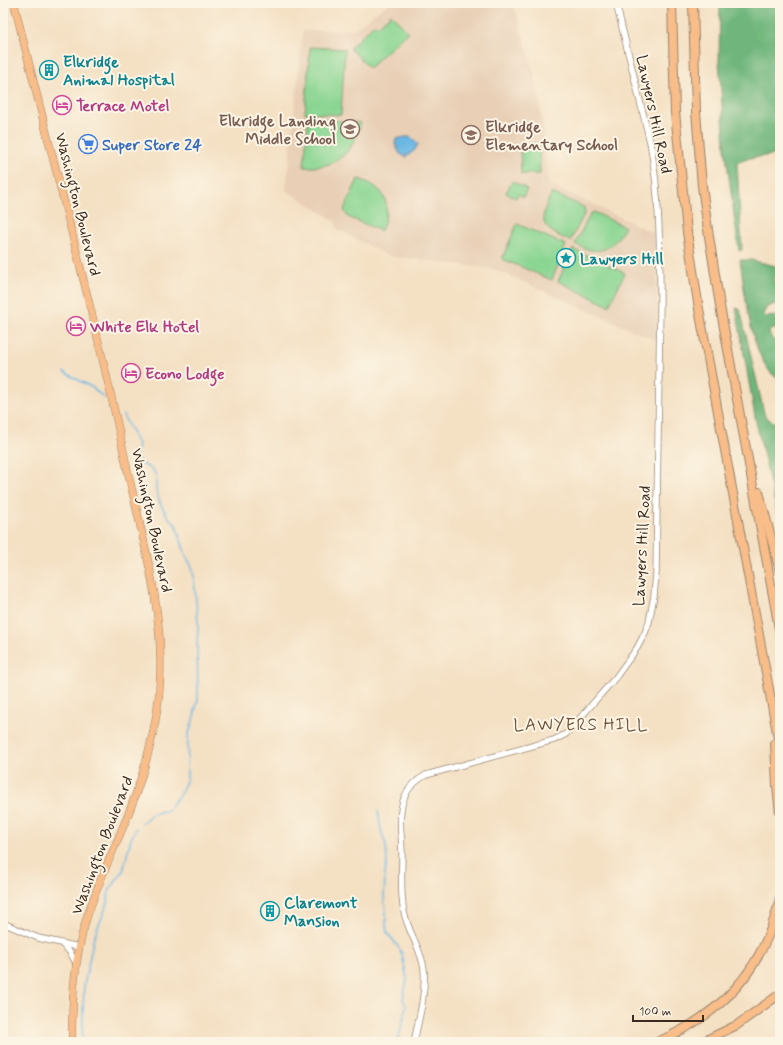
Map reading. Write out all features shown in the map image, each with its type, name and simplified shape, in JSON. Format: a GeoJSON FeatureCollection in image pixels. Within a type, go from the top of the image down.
{"type":"FeatureCollection","features":[{"type":"Feature","properties":{"kind":"highway"},"geometry":{"type":"LineString","coordinates":[[672,3],[675,112],[687,232],[699,309],[780,749]]}},
{"type":"Feature","properties":{"kind":"highway"},"geometry":{"type":"LineString","coordinates":[[693,3],[696,105],[702,186],[720,306],[780,634]]}},
{"type":"Feature","properties":{"kind":"highway"},"geometry":{"type":"LineString","coordinates":[[745,440],[780,571]]}},
{"type":"Feature","properties":{"kind":"highway"},"geometry":{"type":"LineString","coordinates":[[774,716],[777,786],[780,813]]}},
{"type":"Feature","properties":{"kind":"highway"},"geometry":{"type":"LineString","coordinates":[[658,1042],[694,1024],[732,994],[744,978],[763,946],[772,925],[780,898]]}},
{"type":"Feature","properties":{"kind":"highway"},"geometry":{"type":"LineString","coordinates":[[702,1042],[737,1025],[780,994]]}},
{"type":"Feature","properties":{"kind":"main road","name":"Washington Boulevard"},"geometry":{"type":"LineString","coordinates":[[14,3],[116,417],[157,608],[160,642],[161,667],[159,694],[149,754],[134,799],[90,909],[79,947],[72,1000],[72,1042]]}},
{"type":"Feature","properties":{"kind":"street","name":"Lawyers Hill Road"},"geometry":{"type":"LineString","coordinates":[[414,1042],[422,999],[424,976],[421,955],[406,919],[403,905],[401,812],[404,796],[419,778],[426,775],[554,740],[566,734],[628,661],[645,633],[653,609],[656,574],[660,306],[660,265],[656,190],[654,162],[647,129],[616,3]]}},
{"type":"Feature","properties":{"kind":"street"},"geometry":{"type":"LineString","coordinates":[[3,923],[31,936],[79,947]]}},
{"type":"Feature","properties":{"kind":"street"},"geometry":{"type":"LineString","coordinates":[[62,944],[70,952],[76,963]]}},
{"type":"Feature","properties":{"kind":"shaded area","name":"Elkridge Elementary School"},"geometry":{"type":"Polygon","coordinates":[[[389,3],[511,3],[516,11],[538,87],[549,184],[654,233],[657,265],[657,341],[494,269],[388,256],[337,229],[335,221],[286,190],[303,31],[354,29],[389,3]]]}},
{"type":"Feature","properties":{"kind":"green space"},"geometry":{"type":"Polygon","coordinates":[[[720,3],[780,3],[780,154],[750,158],[737,163],[742,250],[739,251],[725,148],[719,61],[720,3]]]}},
{"type":"Feature","properties":{"kind":"green space"},"geometry":{"type":"Polygon","coordinates":[[[391,14],[408,32],[369,68],[350,48],[373,25],[379,25],[391,14]]]}},
{"type":"Feature","properties":{"kind":"green space"},"geometry":{"type":"Polygon","coordinates":[[[310,47],[345,49],[341,115],[305,113],[310,47]]]}},
{"type":"Feature","properties":{"kind":"green space"},"geometry":{"type":"Polygon","coordinates":[[[312,118],[361,123],[358,134],[353,143],[342,157],[325,165],[304,167],[308,121],[312,118]]]}},
{"type":"Feature","properties":{"kind":"green space"},"geometry":{"type":"Polygon","coordinates":[[[539,143],[540,174],[521,174],[520,144],[539,143]]]}},
{"type":"Feature","properties":{"kind":"green space"},"geometry":{"type":"Polygon","coordinates":[[[358,179],[368,182],[375,187],[381,192],[384,198],[386,213],[381,231],[348,217],[344,210],[358,179]]]}},
{"type":"Feature","properties":{"kind":"green space"},"geometry":{"type":"Polygon","coordinates":[[[512,181],[527,189],[523,197],[518,194],[516,198],[506,193],[512,181]]]}},
{"type":"Feature","properties":{"kind":"green space"},"geometry":{"type":"Polygon","coordinates":[[[552,193],[584,207],[585,213],[570,241],[560,237],[544,223],[544,211],[552,193]]]}},
{"type":"Feature","properties":{"kind":"green space"},"geometry":{"type":"Polygon","coordinates":[[[594,212],[625,227],[615,241],[604,249],[591,250],[575,244],[590,214],[594,212]]]}},
{"type":"Feature","properties":{"kind":"green space"},"geometry":{"type":"Polygon","coordinates":[[[517,224],[566,245],[552,280],[502,259],[517,224]]]}},
{"type":"Feature","properties":{"kind":"green space"},"geometry":{"type":"Polygon","coordinates":[[[573,249],[625,273],[609,306],[558,281],[573,249]]]}},
{"type":"Feature","properties":{"kind":"green space"},"geometry":{"type":"Polygon","coordinates":[[[740,260],[751,260],[780,267],[780,275],[773,278],[774,282],[780,286],[780,301],[767,307],[763,314],[766,317],[775,316],[780,321],[780,329],[772,329],[769,332],[772,338],[780,345],[780,380],[770,372],[755,343],[747,307],[740,260]]]}},
{"type":"Feature","properties":{"kind":"green space"},"geometry":{"type":"Polygon","coordinates":[[[736,308],[740,309],[765,417],[780,425],[780,520],[777,513],[755,417],[736,308]]]}},
{"type":"Feature","properties":{"kind":"water"},"geometry":{"type":"Polygon","coordinates":[[[411,137],[418,144],[415,150],[406,157],[400,154],[395,144],[396,139],[411,137]]]}},
{"type":"Feature","properties":{"kind":"waterway"},"geometry":{"type":"LineString","coordinates":[[778,3],[777,8],[780,11]]}},
{"type":"Feature","properties":{"kind":"waterway"},"geometry":{"type":"LineString","coordinates":[[64,372],[93,388],[104,398]]}},
{"type":"Feature","properties":{"kind":"waterway"},"geometry":{"type":"LineString","coordinates":[[123,415],[138,444],[136,457],[141,463],[154,471],[156,475],[156,491],[161,505],[169,518],[176,525],[186,556],[193,569],[198,623],[198,699],[188,736],[187,779],[180,794],[168,810],[152,814],[142,823]]}},
{"type":"Feature","properties":{"kind":"waterway"},"geometry":{"type":"LineString","coordinates":[[378,811],[381,830],[386,845],[387,862],[384,900],[387,932],[402,954],[407,979],[403,999],[406,1006],[397,1042]]}},
{"type":"Feature","properties":{"kind":"waterway"},"geometry":{"type":"LineString","coordinates":[[82,1042],[84,986],[94,937],[107,905],[109,891],[123,871],[131,839],[136,828]]}},
{"type":"Feature","properties":{"kind":"place","name":"Elkridge Animal Hospital"},"geometry":{"type":"Point","coordinates":[49,70]}},
{"type":"Feature","properties":{"kind":"place","name":"Terrace Motel"},"geometry":{"type":"Point","coordinates":[62,105]}},
{"type":"Feature","properties":{"kind":"place","name":"Elkridge Landing Middle School"},"geometry":{"type":"Point","coordinates":[350,129]}},
{"type":"Feature","properties":{"kind":"place","name":"Elkridge Elementary School"},"geometry":{"type":"Point","coordinates":[471,135]}},
{"type":"Feature","properties":{"kind":"place","name":"Super Store 24"},"geometry":{"type":"Point","coordinates":[88,144]}},
{"type":"Feature","properties":{"kind":"place","name":"Lawyers Hill"},"geometry":{"type":"Point","coordinates":[566,258]}},
{"type":"Feature","properties":{"kind":"place","name":"White Elk Hotel"},"geometry":{"type":"Point","coordinates":[76,326]}},
{"type":"Feature","properties":{"kind":"place","name":"Econo Lodge"},"geometry":{"type":"Point","coordinates":[131,373]}},
{"type":"Feature","properties":{"kind":"place","name":"Claremont Mansion"},"geometry":{"type":"Point","coordinates":[270,911]}},
{"type":"Feature","properties":{"kind":"district","name":"LAWYERS HILL"},"geometry":{"type":"Point","coordinates":[581,724]}}]}
